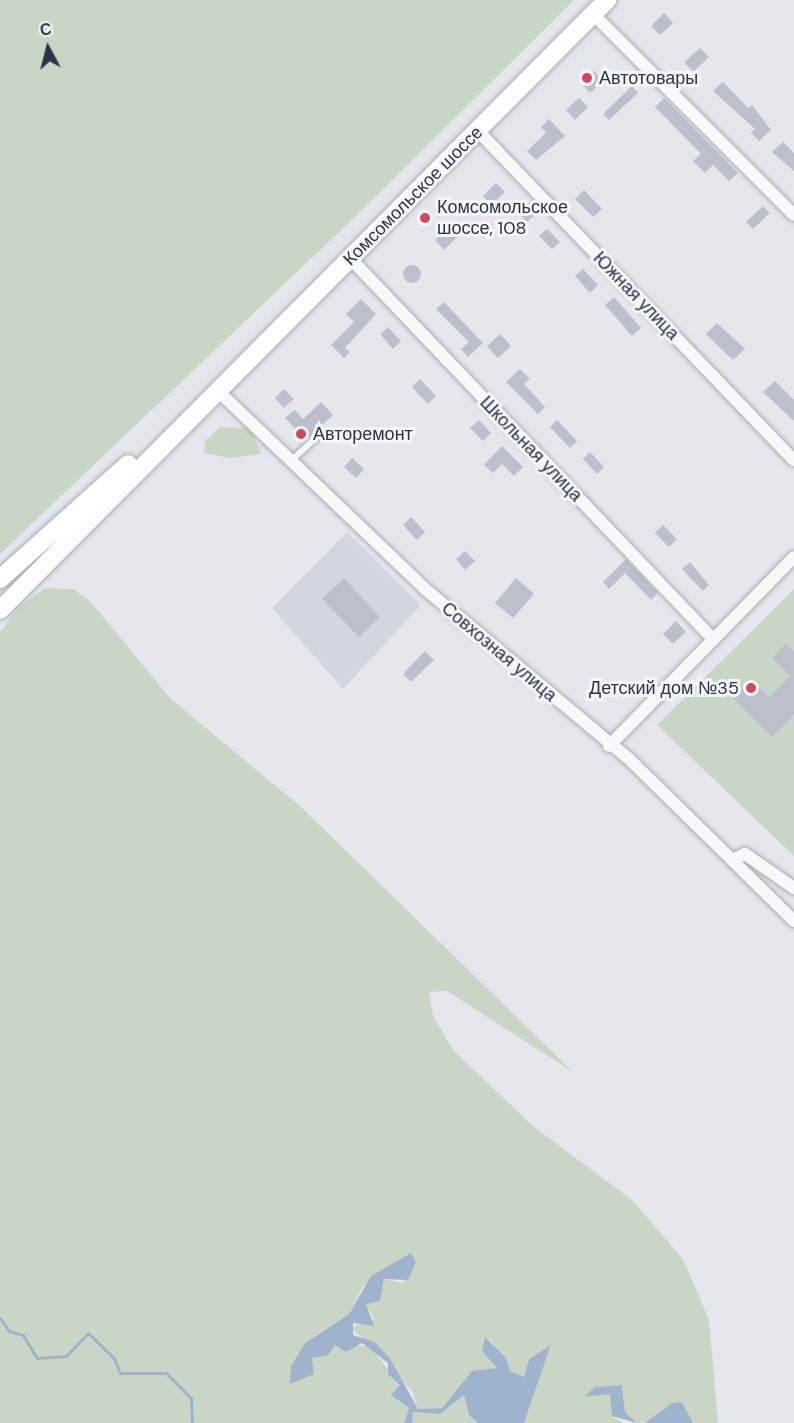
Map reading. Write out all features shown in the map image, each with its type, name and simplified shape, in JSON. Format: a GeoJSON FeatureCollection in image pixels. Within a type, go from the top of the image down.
{"type":"FeatureCollection","features":[{"type":"Feature","properties":{"kind":"main road","name":"Комсомольское шоссе"},"geometry":{"type":"LineString","coordinates":[[0,610],[216,388],[478,131],[607,0]]}},
{"type":"Feature","properties":{"kind":"main road","name":"Комсомольское шоссе"},"geometry":{"type":"LineString","coordinates":[[0,579],[216,388]]}},
{"type":"Feature","properties":{"kind":"main road"},"geometry":{"type":"LineString","coordinates":[[58,526],[72,538]]}},
{"type":"Feature","properties":{"kind":"street"},"geometry":{"type":"LineString","coordinates":[[593,14],[794,215]]}},
{"type":"Feature","properties":{"kind":"street","name":"Южная улица"},"geometry":{"type":"LineString","coordinates":[[478,131],[794,460]]}},
{"type":"Feature","properties":{"kind":"street","name":"Школьная улица"},"geometry":{"type":"LineString","coordinates":[[350,258],[712,638]]}},
{"type":"Feature","properties":{"kind":"street","name":"Совхозная улица"},"geometry":{"type":"LineString","coordinates":[[216,388],[426,589],[609,746],[794,921]]}},
{"type":"Feature","properties":{"kind":"street"},"geometry":{"type":"LineString","coordinates":[[609,746],[712,638],[794,557]]}},
{"type":"Feature","properties":{"kind":"street"},"geometry":{"type":"LineString","coordinates":[[732,860],[745,854],[794,888]]}},
{"type":"Feature","properties":{"kind":"lane"},"geometry":{"type":"LineString","coordinates":[[292,460],[321,433]]}},
{"type":"Feature","properties":{"kind":"shaded area"},"geometry":{"type":"Polygon","coordinates":[[[347,532],[421,605],[343,689],[272,608],[347,532]]]}},
{"type":"Feature","properties":{"kind":"green space"},"geometry":{"type":"Polygon","coordinates":[[[0,0],[574,0],[357,215],[0,554],[0,0]]]}},
{"type":"Feature","properties":{"kind":"green space"},"geometry":{"type":"Polygon","coordinates":[[[220,427],[251,428],[261,454],[230,458],[204,453],[205,441],[220,427]]]}},
{"type":"Feature","properties":{"kind":"green space"},"geometry":{"type":"Polygon","coordinates":[[[45,588],[73,589],[90,601],[171,699],[301,807],[573,1072],[447,991],[429,992],[433,1016],[453,1050],[533,1126],[632,1200],[683,1259],[709,1320],[718,1423],[693,1423],[672,1403],[648,1422],[637,1423],[625,1412],[622,1385],[584,1397],[610,1394],[612,1416],[623,1423],[524,1423],[551,1346],[529,1359],[524,1377],[510,1371],[490,1339],[482,1351],[497,1368],[468,1376],[442,1408],[418,1409],[412,1390],[393,1371],[391,1360],[350,1328],[374,1319],[366,1304],[384,1279],[403,1283],[416,1262],[363,1286],[349,1314],[314,1336],[291,1367],[305,1377],[314,1374],[312,1358],[335,1345],[370,1346],[400,1385],[409,1408],[404,1423],[0,1423],[0,632],[19,607],[45,588]]]}},
{"type":"Feature","properties":{"kind":"green space"},"geometry":{"type":"Polygon","coordinates":[[[794,589],[794,856],[657,725],[794,589]]]}},
{"type":"Feature","properties":{"kind":"green space"},"geometry":{"type":"Polygon","coordinates":[[[464,1395],[469,1415],[478,1423],[412,1423],[413,1412],[440,1414],[464,1395]]]}},
{"type":"Feature","properties":{"kind":"water"},"geometry":{"type":"Polygon","coordinates":[[[411,1253],[416,1262],[408,1280],[384,1279],[380,1301],[366,1304],[374,1326],[353,1323],[353,1335],[375,1342],[391,1360],[418,1409],[442,1408],[472,1371],[497,1368],[482,1351],[485,1337],[506,1358],[510,1371],[524,1377],[529,1359],[551,1345],[524,1423],[478,1423],[469,1415],[464,1395],[440,1414],[413,1412],[412,1423],[404,1423],[409,1408],[391,1395],[400,1385],[388,1374],[388,1363],[362,1343],[346,1352],[335,1345],[328,1355],[312,1358],[314,1374],[290,1384],[291,1366],[305,1343],[349,1314],[371,1276],[411,1253]]]}},
{"type":"Feature","properties":{"kind":"water"},"geometry":{"type":"Polygon","coordinates":[[[622,1385],[625,1412],[637,1423],[612,1416],[610,1394],[584,1397],[595,1387],[622,1385]]]}},
{"type":"Feature","properties":{"kind":"water"},"geometry":{"type":"Polygon","coordinates":[[[682,1402],[693,1423],[645,1423],[672,1403],[682,1402]]]}},
{"type":"Feature","properties":{"kind":"building"},"geometry":{"type":"Polygon","coordinates":[[[664,13],[673,23],[660,35],[651,26],[664,13]]]}},
{"type":"Feature","properties":{"kind":"building"},"geometry":{"type":"Polygon","coordinates":[[[700,48],[709,57],[693,72],[684,62],[700,48]]]}},
{"type":"Feature","properties":{"kind":"building"},"geometry":{"type":"Polygon","coordinates":[[[594,71],[603,81],[590,93],[581,83],[594,71]]]}},
{"type":"Feature","properties":{"kind":"building"},"geometry":{"type":"Polygon","coordinates":[[[723,82],[748,108],[752,105],[771,130],[759,141],[751,133],[755,129],[713,91],[723,82]]]}},
{"type":"Feature","properties":{"kind":"building"},"geometry":{"type":"Polygon","coordinates":[[[632,86],[638,93],[609,120],[603,114],[632,86]]]}},
{"type":"Feature","properties":{"kind":"building"},"geometry":{"type":"Polygon","coordinates":[[[579,98],[588,107],[575,120],[566,110],[579,98]]]}},
{"type":"Feature","properties":{"kind":"building"},"geometry":{"type":"Polygon","coordinates":[[[664,98],[738,173],[729,181],[713,165],[705,173],[693,161],[701,154],[655,107],[664,98]]]}},
{"type":"Feature","properties":{"kind":"building"},"geometry":{"type":"Polygon","coordinates":[[[549,119],[565,136],[536,160],[527,151],[546,133],[541,127],[549,119]]]}},
{"type":"Feature","properties":{"kind":"building"},"geometry":{"type":"Polygon","coordinates":[[[783,142],[794,153],[794,171],[772,152],[783,142]]]}},
{"type":"Feature","properties":{"kind":"building"},"geometry":{"type":"Polygon","coordinates":[[[496,183],[505,192],[491,205],[483,196],[496,183]]]}},
{"type":"Feature","properties":{"kind":"building"},"geometry":{"type":"Polygon","coordinates":[[[584,190],[602,209],[593,217],[575,199],[584,190]]]}},
{"type":"Feature","properties":{"kind":"building"},"geometry":{"type":"Polygon","coordinates":[[[530,203],[538,212],[527,222],[519,214],[530,203]]]}},
{"type":"Feature","properties":{"kind":"building"},"geometry":{"type":"Polygon","coordinates":[[[763,206],[770,213],[753,229],[746,222],[763,206]]]}},
{"type":"Feature","properties":{"kind":"building"},"geometry":{"type":"Polygon","coordinates":[[[448,227],[457,237],[444,250],[435,240],[448,227]]]}},
{"type":"Feature","properties":{"kind":"building"},"geometry":{"type":"Polygon","coordinates":[[[547,229],[560,242],[552,249],[539,236],[547,229]]]}},
{"type":"Feature","properties":{"kind":"building"},"geometry":{"type":"Polygon","coordinates":[[[412,265],[418,268],[421,274],[418,280],[412,283],[406,280],[403,274],[406,268],[412,265]]]}},
{"type":"Feature","properties":{"kind":"building"},"geometry":{"type":"Polygon","coordinates":[[[583,269],[598,285],[590,293],[575,276],[583,269]]]}},
{"type":"Feature","properties":{"kind":"building"},"geometry":{"type":"Polygon","coordinates":[[[614,297],[641,328],[632,336],[605,305],[614,297]]]}},
{"type":"Feature","properties":{"kind":"building"},"geometry":{"type":"Polygon","coordinates":[[[361,299],[376,314],[345,348],[350,352],[344,358],[331,345],[354,322],[346,314],[361,299]]]}},
{"type":"Feature","properties":{"kind":"building"},"geometry":{"type":"Polygon","coordinates":[[[444,302],[483,343],[468,357],[461,349],[469,342],[436,309],[444,302]]]}},
{"type":"Feature","properties":{"kind":"building"},"geometry":{"type":"Polygon","coordinates":[[[717,323],[745,349],[733,360],[706,334],[717,323]]]}},
{"type":"Feature","properties":{"kind":"building"},"geometry":{"type":"Polygon","coordinates":[[[388,327],[401,341],[393,349],[380,334],[388,327]]]}},
{"type":"Feature","properties":{"kind":"building"},"geometry":{"type":"Polygon","coordinates":[[[500,334],[511,346],[498,358],[487,346],[500,334]]]}},
{"type":"Feature","properties":{"kind":"building"},"geometry":{"type":"Polygon","coordinates":[[[520,369],[530,379],[524,384],[545,407],[538,414],[506,382],[520,369]]]}},
{"type":"Feature","properties":{"kind":"building"},"geometry":{"type":"Polygon","coordinates":[[[420,379],[436,396],[428,404],[412,387],[420,379]]]}},
{"type":"Feature","properties":{"kind":"building"},"geometry":{"type":"Polygon","coordinates":[[[775,381],[794,400],[794,421],[763,392],[775,381]]]}},
{"type":"Feature","properties":{"kind":"building"},"geometry":{"type":"Polygon","coordinates":[[[284,389],[294,399],[284,408],[275,398],[284,389]]]}},
{"type":"Feature","properties":{"kind":"building"},"geometry":{"type":"Polygon","coordinates":[[[321,402],[333,415],[306,440],[285,418],[295,410],[303,419],[321,402]]]}},
{"type":"Feature","properties":{"kind":"building"},"geometry":{"type":"Polygon","coordinates":[[[479,420],[491,433],[483,441],[470,428],[479,420]]]}},
{"type":"Feature","properties":{"kind":"building"},"geometry":{"type":"Polygon","coordinates":[[[557,420],[577,441],[570,448],[550,427],[557,420]]]}},
{"type":"Feature","properties":{"kind":"building"},"geometry":{"type":"Polygon","coordinates":[[[502,446],[523,467],[514,476],[502,464],[493,473],[484,465],[502,446]]]}},
{"type":"Feature","properties":{"kind":"building"},"geometry":{"type":"Polygon","coordinates":[[[590,452],[604,467],[597,474],[583,459],[590,452]]]}},
{"type":"Feature","properties":{"kind":"building"},"geometry":{"type":"Polygon","coordinates":[[[352,458],[364,469],[356,478],[344,467],[352,458]]]}},
{"type":"Feature","properties":{"kind":"building"},"geometry":{"type":"Polygon","coordinates":[[[411,517],[425,532],[417,540],[403,525],[411,517]]]}},
{"type":"Feature","properties":{"kind":"building"},"geometry":{"type":"Polygon","coordinates":[[[663,525],[677,539],[669,547],[655,533],[663,525]]]}},
{"type":"Feature","properties":{"kind":"building"},"geometry":{"type":"Polygon","coordinates":[[[465,551],[475,561],[465,570],[456,559],[465,551]]]}},
{"type":"Feature","properties":{"kind":"building"},"geometry":{"type":"Polygon","coordinates":[[[626,559],[658,593],[651,600],[625,573],[609,589],[603,582],[626,559]]]}},
{"type":"Feature","properties":{"kind":"building"},"geometry":{"type":"Polygon","coordinates":[[[690,562],[709,585],[703,591],[682,569],[690,562]]]}},
{"type":"Feature","properties":{"kind":"building"},"geometry":{"type":"Polygon","coordinates":[[[344,578],[380,617],[359,637],[322,599],[344,578]]]}},
{"type":"Feature","properties":{"kind":"building"},"geometry":{"type":"Polygon","coordinates":[[[516,578],[534,594],[513,618],[495,603],[516,578]]]}},
{"type":"Feature","properties":{"kind":"building"},"geometry":{"type":"Polygon","coordinates":[[[676,621],[686,632],[673,644],[663,634],[676,621]]]}},
{"type":"Feature","properties":{"kind":"building","name":"Детский дом №35"},"geometry":{"type":"Polygon","coordinates":[[[786,643],[794,651],[794,715],[772,737],[733,698],[751,680],[769,697],[790,676],[772,658],[786,643]]]}},
{"type":"Feature","properties":{"kind":"building"},"geometry":{"type":"Polygon","coordinates":[[[425,651],[434,660],[411,682],[403,674],[425,651]]]}},
{"type":"Feature","properties":{"kind":"waterway"},"geometry":{"type":"LineString","coordinates":[[0,1318],[9,1331],[23,1335],[37,1358],[66,1356],[88,1333],[114,1358],[120,1373],[166,1373],[191,1398],[192,1423]]}},
{"type":"Feature","properties":{"kind":"place","name":"Автотовары"},"geometry":{"type":"Point","coordinates":[587,78]}},
{"type":"Feature","properties":{"kind":"place","name":"Комсомольское шоссе, 108"},"geometry":{"type":"Point","coordinates":[425,218]}},
{"type":"Feature","properties":{"kind":"place","name":"Авторемонт"},"geometry":{"type":"Point","coordinates":[301,434]}},
{"type":"Feature","properties":{"kind":"place","name":"Детский дом №35"},"geometry":{"type":"Point","coordinates":[751,688]}}]}
